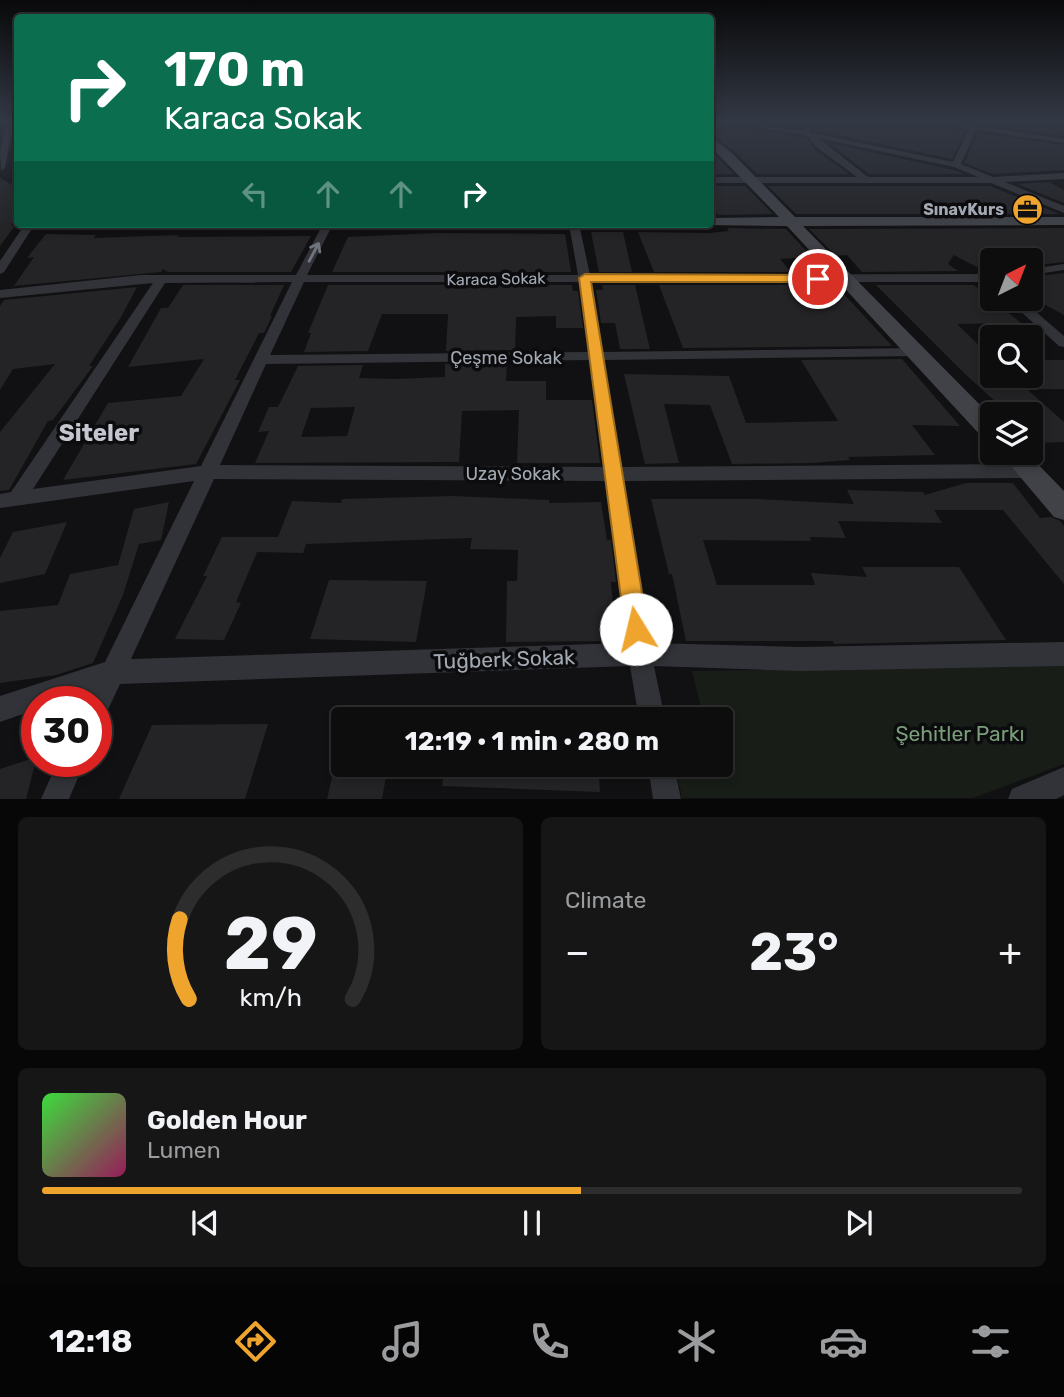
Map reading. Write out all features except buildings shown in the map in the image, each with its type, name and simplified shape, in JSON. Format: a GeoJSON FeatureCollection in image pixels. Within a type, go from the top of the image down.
{"type":"FeatureCollection","features":[{"type":"Feature","properties":{"kind":"main road"},"geometry":{"type":"LineString","coordinates":[[731,158],[980,419]]}},
{"type":"Feature","properties":{"kind":"main road"},"geometry":{"type":"LineString","coordinates":[[1023,465],[1064,509]]}},
{"type":"Feature","properties":{"kind":"street"},"geometry":{"type":"LineString","coordinates":[[837,158],[866,180]]}},
{"type":"Feature","properties":{"kind":"street"},"geometry":{"type":"LineString","coordinates":[[924,158],[956,165],[1064,210]]}},
{"type":"Feature","properties":{"kind":"street"},"geometry":{"type":"LineString","coordinates":[[956,165],[959,158]]}},
{"type":"Feature","properties":{"kind":"street"},"geometry":{"type":"LineString","coordinates":[[714,180],[994,180],[1064,176]]}},
{"type":"Feature","properties":{"kind":"street"},"geometry":{"type":"LineString","coordinates":[[714,222],[1064,221]]}},
{"type":"Feature","properties":{"kind":"street"},"geometry":{"type":"LineString","coordinates":[[0,270],[27,228]]}},
{"type":"Feature","properties":{"kind":"street"},"geometry":{"type":"LineString","coordinates":[[106,686],[299,280],[326,228]]}},
{"type":"Feature","properties":{"kind":"street"},"geometry":{"type":"LineString","coordinates":[[575,228],[585,278],[650,707]]}},
{"type":"Feature","properties":{"kind":"street"},"geometry":{"type":"LineString","coordinates":[[1043,270],[1064,267]]}},
{"type":"Feature","properties":{"kind":"street"},"geometry":{"type":"LineString","coordinates":[[9,499],[161,279]]}},
{"type":"Feature","properties":{"kind":"street","name":"Karaca Sokak"},"geometry":{"type":"LineString","coordinates":[[0,294],[161,279],[980,280]]}},
{"type":"Feature","properties":{"kind":"street"},"geometry":{"type":"LineString","coordinates":[[1028,312],[1064,343]]}},
{"type":"Feature","properties":{"kind":"street"},"geometry":{"type":"LineString","coordinates":[[1033,312],[1064,329]]}},
{"type":"Feature","properties":{"kind":"street","name":"Çeşme Sokak"},"geometry":{"type":"LineString","coordinates":[[261,360],[918,352]]}},
{"type":"Feature","properties":{"kind":"street","name":"Uzay Sokak"},"geometry":{"type":"LineString","coordinates":[[9,499],[208,472],[613,474],[980,463]]}},
{"type":"Feature","properties":{"kind":"street","name":"Tuğberk Sokak"},"geometry":{"type":"LineString","coordinates":[[0,709],[112,672],[640,654],[801,659],[1064,654]]}},
{"type":"Feature","properties":{"kind":"street"},"geometry":{"type":"LineString","coordinates":[[55,799],[65,777]]}},
{"type":"Feature","properties":{"kind":"street"},"geometry":{"type":"LineString","coordinates":[[663,777],[667,799]]}},
{"type":"Feature","properties":{"kind":"street"},"geometry":{"type":"LineString","coordinates":[[1022,799],[1064,781]]}},
{"type":"Feature","properties":{"kind":"green space","name":"Şehitler Parkı"},"geometry":{"type":"Polygon","coordinates":[[[1064,666],[1064,764],[973,798],[682,798],[678,777],[733,777],[733,707],[701,707],[692,671],[1064,666]]]}},
{"type":"Feature","properties":{"kind":"place","name":"SınavKurs"},"geometry":{"type":"Point","coordinates":[1027,209]}},
{"type":"Feature","properties":{"kind":"district","name":"Siteler"},"geometry":{"type":"Point","coordinates":[99,433]}},
{"type":"Feature","properties":{"kind":"route"},"geometry":{"type":"LineString","coordinates":[[636,629],[585,278],[818,279]]}}]}
